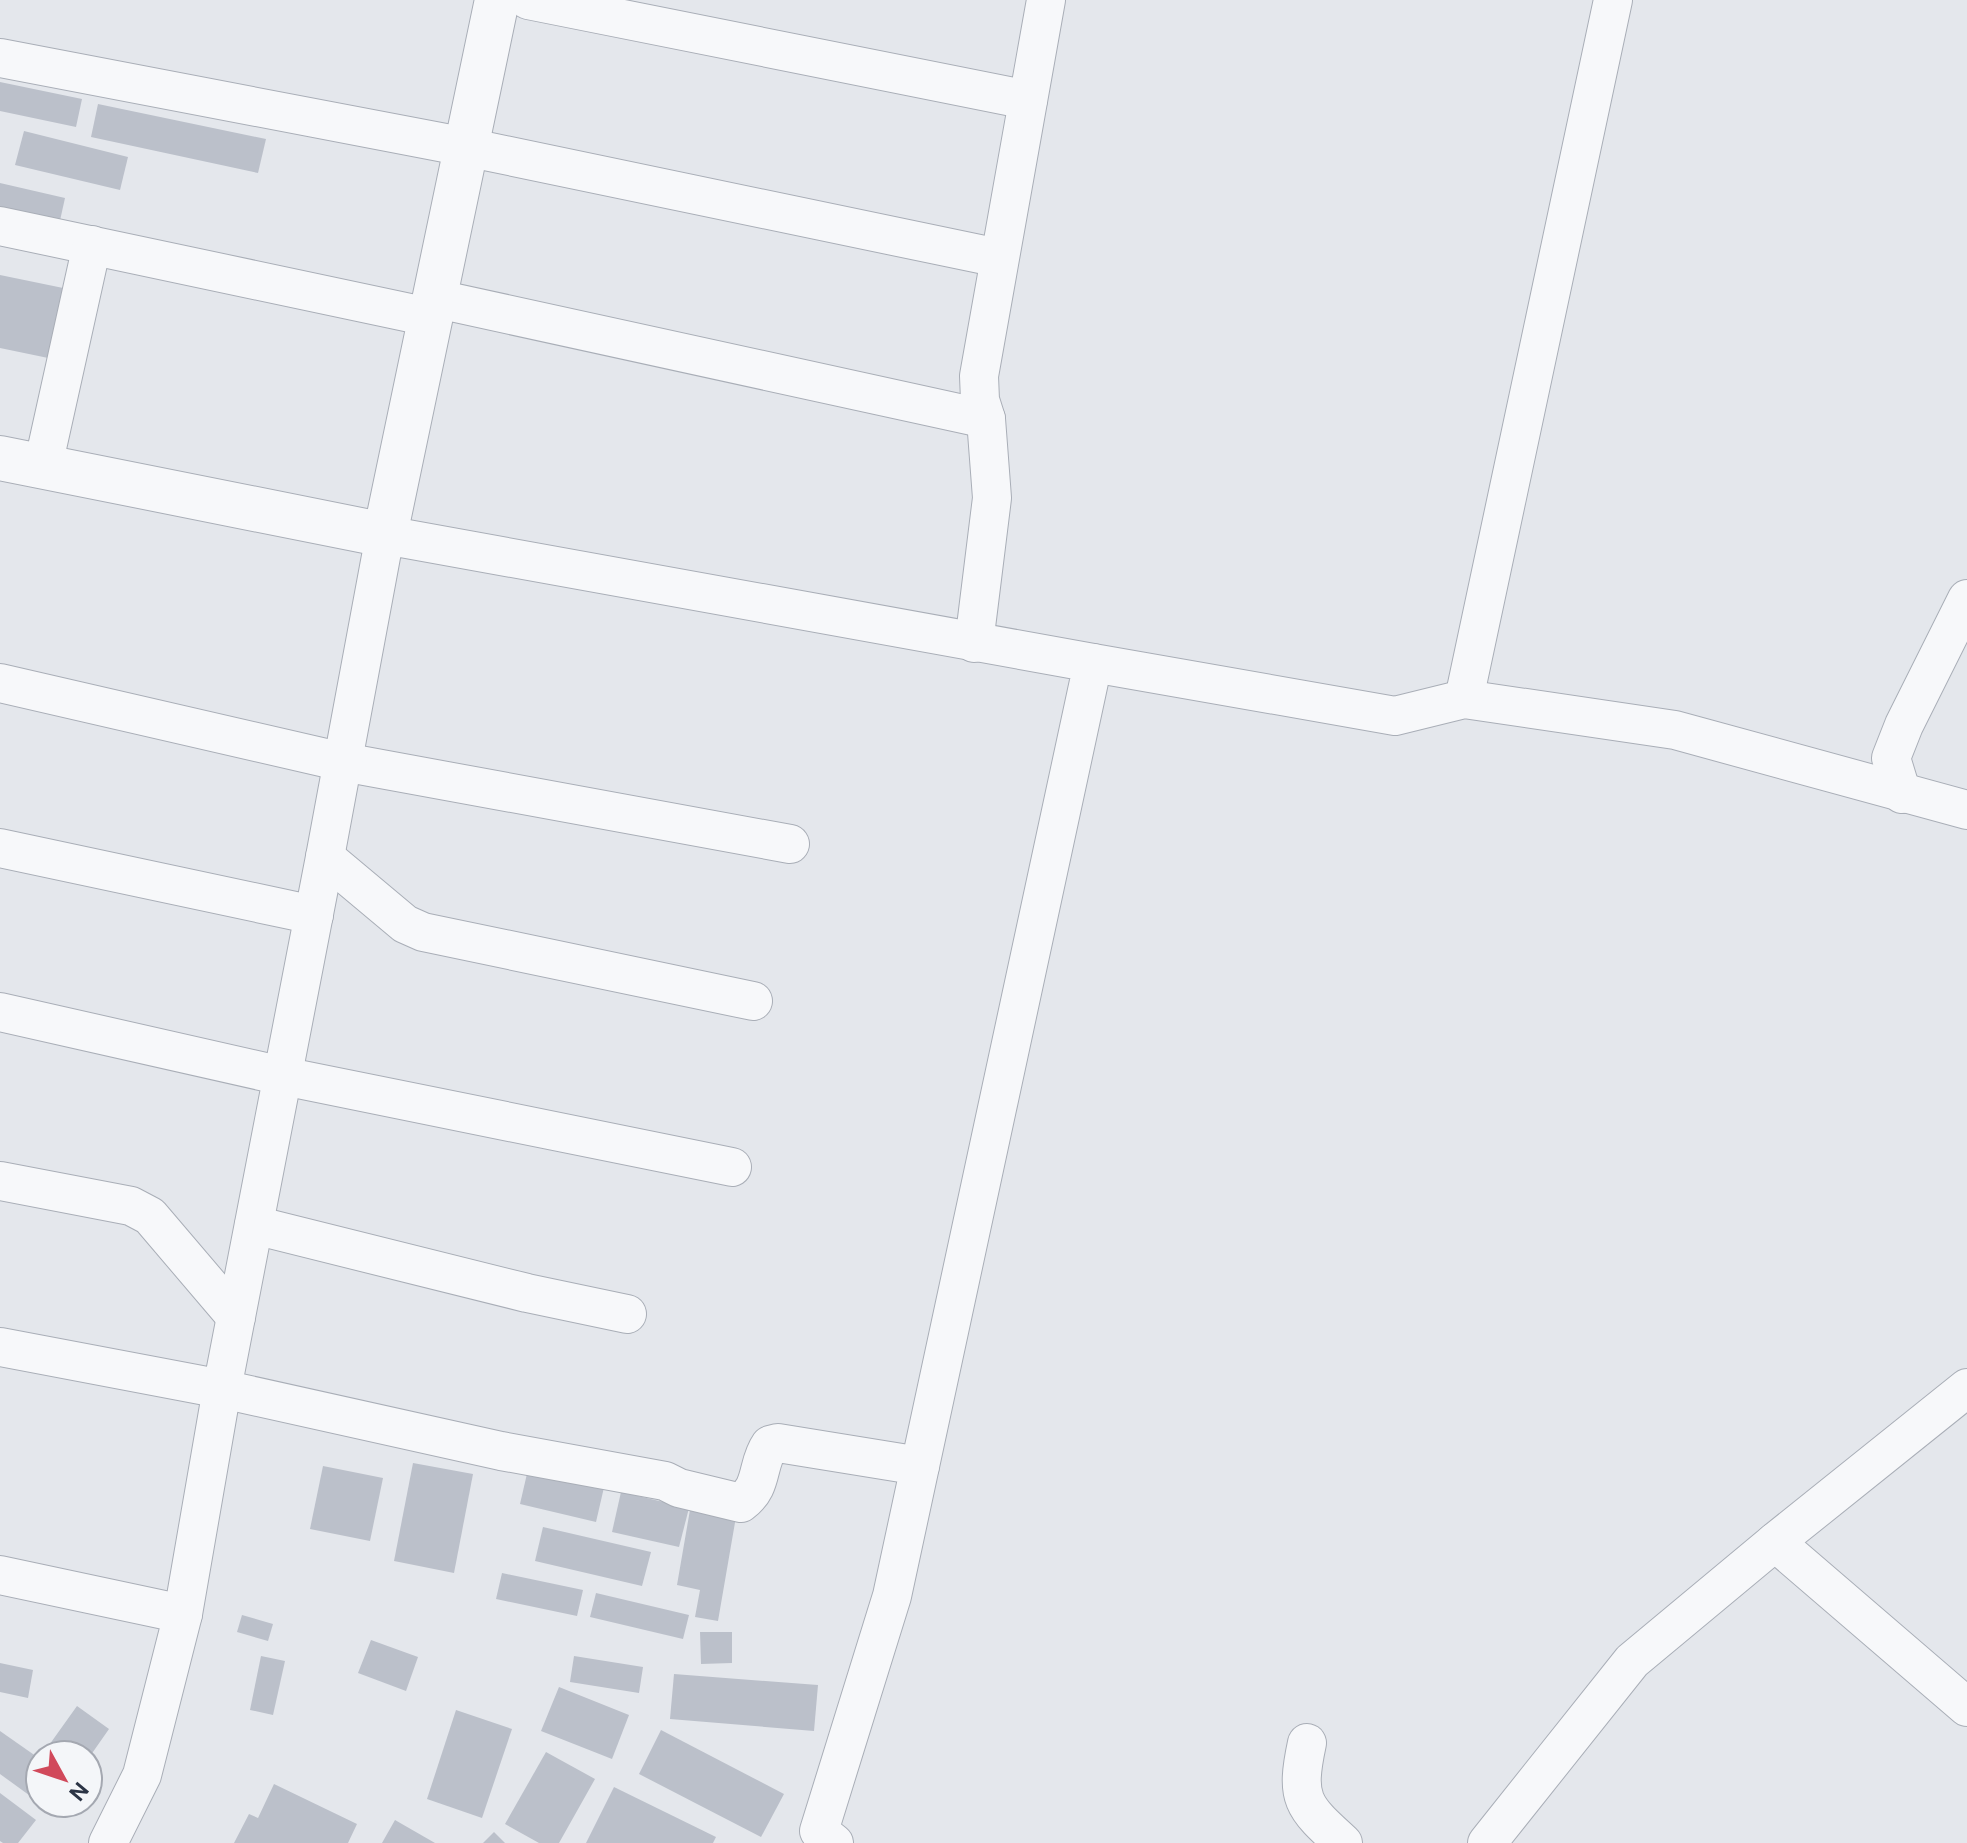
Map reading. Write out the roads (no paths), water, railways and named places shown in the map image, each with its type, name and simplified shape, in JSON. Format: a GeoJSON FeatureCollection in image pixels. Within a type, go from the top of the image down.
{"type":"FeatureCollection","features":[{"type":"Feature","properties":{"kind":"street"},"geometry":{"type":"LineString","coordinates":[[108,1843],[142,1775],[183,1614],[222,1389],[385,535],[497,0]]}},
{"type":"Feature","properties":{"kind":"street"},"geometry":{"type":"LineString","coordinates":[[528,0],[1028,100]]}},
{"type":"Feature","properties":{"kind":"street"},"geometry":{"type":"LineString","coordinates":[[974,643],[992,498],[986,419],[980,400],[979,376],[1046,0]]}},
{"type":"Feature","properties":{"kind":"street"},"geometry":{"type":"LineString","coordinates":[[1464,699],[1613,0]]}},
{"type":"Feature","properties":{"kind":"street"},"geometry":{"type":"LineString","coordinates":[[0,58],[466,147],[999,258]]}},
{"type":"Feature","properties":{"kind":"street"},"geometry":{"type":"LineString","coordinates":[[0,226],[986,419]]}},
{"type":"Feature","properties":{"kind":"street"},"geometry":{"type":"LineString","coordinates":[[43,466],[92,245]]}},
{"type":"Feature","properties":{"kind":"street"},"geometry":{"type":"LineString","coordinates":[[0,458],[385,535],[974,643],[1395,716],[1464,699],[1675,730],[1967,810]]}},
{"type":"Feature","properties":{"kind":"street"},"geometry":{"type":"LineString","coordinates":[[1902,794],[1891,758],[1904,725],[1967,599]]}},
{"type":"Feature","properties":{"kind":"street"},"geometry":{"type":"LineString","coordinates":[[821,1839],[892,1596],[1093,663]]}},
{"type":"Feature","properties":{"kind":"street"},"geometry":{"type":"LineString","coordinates":[[0,683],[343,762],[790,844]]}},
{"type":"Feature","properties":{"kind":"street"},"geometry":{"type":"LineString","coordinates":[[0,848],[314,915]]}},
{"type":"Feature","properties":{"kind":"street"},"geometry":{"type":"LineString","coordinates":[[325,857],[405,924],[423,932],[753,1001]]}},
{"type":"Feature","properties":{"kind":"street"},"geometry":{"type":"LineString","coordinates":[[0,1012],[283,1076],[732,1167]]}},
{"type":"Feature","properties":{"kind":"street"},"geometry":{"type":"LineString","coordinates":[[0,1181],[131,1206],[150,1216],[236,1317]]}},
{"type":"Feature","properties":{"kind":"street"},"geometry":{"type":"LineString","coordinates":[[254,1225],[527,1293],[627,1314]]}},
{"type":"Feature","properties":{"kind":"street"},"geometry":{"type":"LineString","coordinates":[[0,1347],[222,1389],[501,1451],[665,1481],[679,1488],[741,1503],[751,1495],[758,1483],[766,1451],[770,1445],[778,1443],[920,1466]]}},
{"type":"Feature","properties":{"kind":"street"},"geometry":{"type":"LineString","coordinates":[[1487,1843],[1632,1661],[1967,1388]]}},
{"type":"Feature","properties":{"kind":"street"},"geometry":{"type":"LineString","coordinates":[[1775,1542],[1967,1707]]}},
{"type":"Feature","properties":{"kind":"street"},"geometry":{"type":"LineString","coordinates":[[0,1575],[183,1614]]}},
{"type":"Feature","properties":{"kind":"street"},"geometry":{"type":"LineString","coordinates":[[1307,1743],[1301,1772],[1305,1804],[1343,1843]]}}]}
